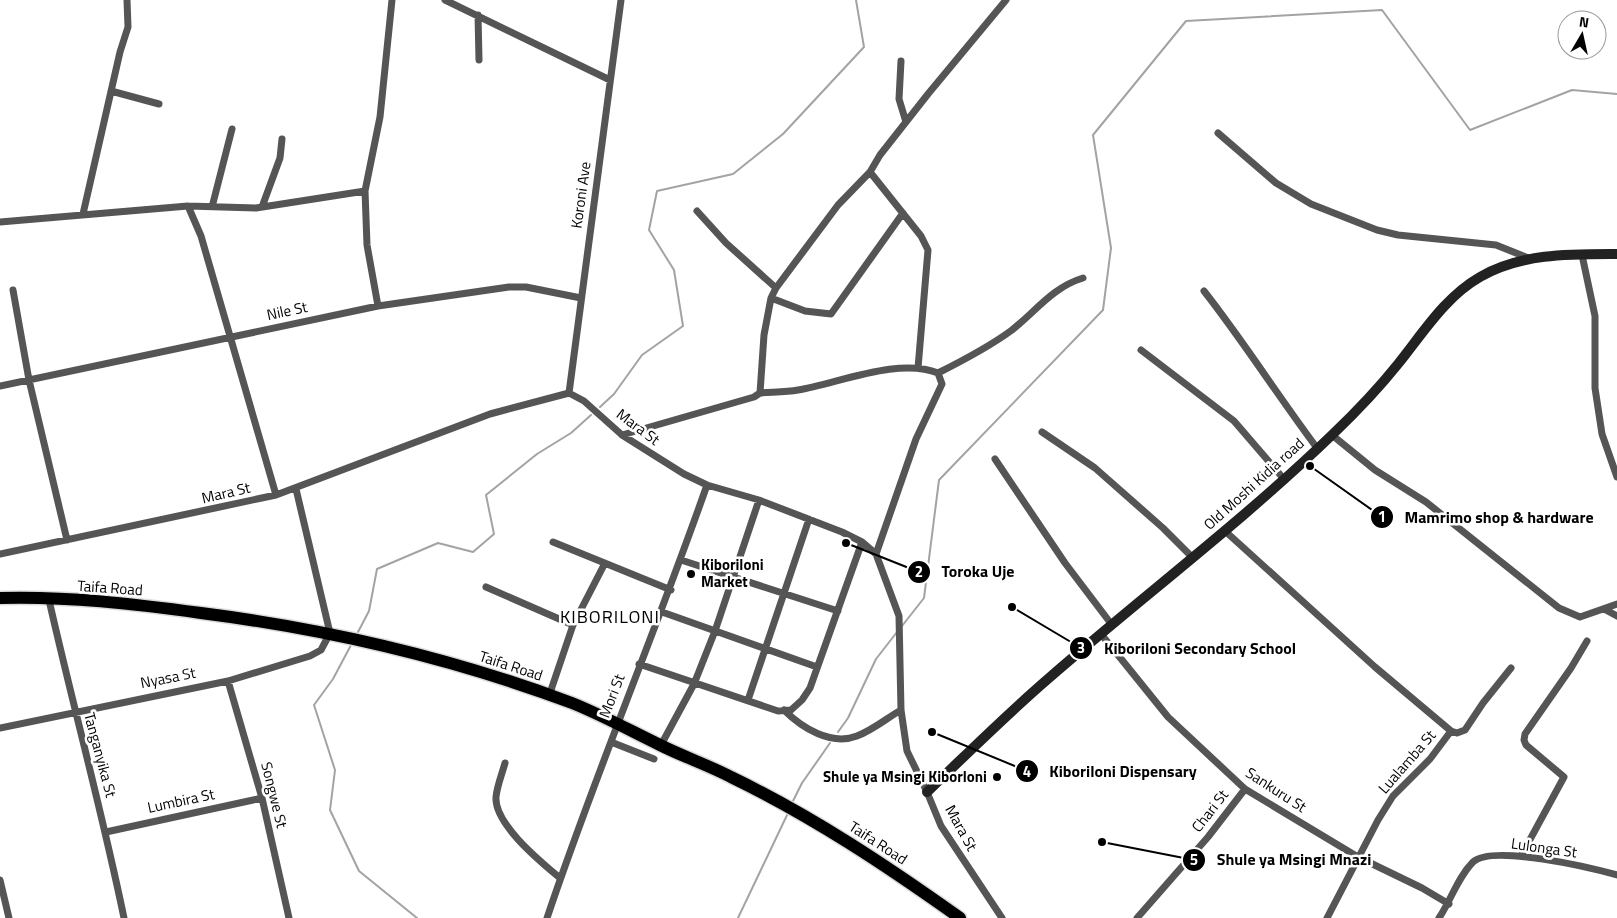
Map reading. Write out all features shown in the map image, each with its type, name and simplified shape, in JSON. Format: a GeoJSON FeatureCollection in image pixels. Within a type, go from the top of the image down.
{"type":"FeatureCollection","features":[{"type":"Feature","properties":{"kind":"highway","name":"Taifa Road"},"geometry":{"type":"LineString","coordinates":[[0,598],[168,609],[330,634],[394,648],[492,676],[549,696],[616,723],[661,746],[731,776],[795,810],[870,856],[960,918]]}},
{"type":"Feature","properties":{"kind":"street"},"geometry":{"type":"LineString","coordinates":[[83,214],[111,90],[128,27],[127,0]]}},
{"type":"Feature","properties":{"kind":"street"},"geometry":{"type":"LineString","coordinates":[[378,306],[367,245],[365,191],[380,117],[392,0]]}},
{"type":"Feature","properties":{"kind":"street"},"geometry":{"type":"LineString","coordinates":[[445,0],[478,15],[528,42],[610,80]]}},
{"type":"Feature","properties":{"kind":"street","name":"Koroni Ave"},"geometry":{"type":"LineString","coordinates":[[569,394],[621,0]]}},
{"type":"Feature","properties":{"kind":"street"},"geometry":{"type":"LineString","coordinates":[[760,394],[764,335],[771,298],[776,288],[838,205],[870,172],[906,122],[1006,0]]}},
{"type":"Feature","properties":{"kind":"street"},"geometry":{"type":"LineString","coordinates":[[478,15],[479,60]]}},
{"type":"Feature","properties":{"kind":"street"},"geometry":{"type":"LineString","coordinates":[[901,61],[899,98],[906,122]]}},
{"type":"Feature","properties":{"kind":"street"},"geometry":{"type":"LineString","coordinates":[[111,90],[159,104]]}},
{"type":"Feature","properties":{"kind":"street"},"geometry":{"type":"LineString","coordinates":[[212,207],[232,129]]}},
{"type":"Feature","properties":{"kind":"street"},"geometry":{"type":"LineString","coordinates":[[1218,133],[1276,183],[1311,204],[1377,230],[1496,245],[1532,259]]}},
{"type":"Feature","properties":{"kind":"street"},"geometry":{"type":"LineString","coordinates":[[262,207],[280,158],[282,139]]}},
{"type":"Feature","properties":{"kind":"street"},"geometry":{"type":"LineString","coordinates":[[870,172],[922,236],[928,250],[918,368]]}},
{"type":"Feature","properties":{"kind":"street"},"geometry":{"type":"LineString","coordinates":[[0,222],[188,206],[262,207],[365,191]]}},
{"type":"Feature","properties":{"kind":"street"},"geometry":{"type":"LineString","coordinates":[[188,206],[201,236],[276,495]]}},
{"type":"Feature","properties":{"kind":"street"},"geometry":{"type":"LineString","coordinates":[[697,211],[726,243],[776,288]]}},
{"type":"Feature","properties":{"kind":"street"},"geometry":{"type":"LineString","coordinates":[[771,298],[805,311],[831,314],[903,213]]}},
{"type":"Feature","properties":{"kind":"street","name":"Old Moshi Kidia road"},"geometry":{"type":"LineString","coordinates":[[928,792],[1048,678],[1225,531],[1332,435],[1371,395],[1439,312],[1462,288],[1503,266],[1532,259],[1617,254]]}},
{"type":"Feature","properties":{"kind":"street"},"geometry":{"type":"LineString","coordinates":[[1582,255],[1595,316],[1595,388],[1602,434],[1617,477]]}},
{"type":"Feature","properties":{"kind":"street"},"geometry":{"type":"LineString","coordinates":[[622,435],[760,394],[797,390],[878,372],[918,368],[938,373],[988,347],[1019,324],[1058,288],[1083,278]]}},
{"type":"Feature","properties":{"kind":"street","name":"Nile St"},"geometry":{"type":"LineString","coordinates":[[0,386],[378,306],[509,287],[526,287],[581,298]]}},
{"type":"Feature","properties":{"kind":"street"},"geometry":{"type":"LineString","coordinates":[[13,290],[29,380],[67,540]]}},
{"type":"Feature","properties":{"kind":"street"},"geometry":{"type":"LineString","coordinates":[[1204,291],[1243,341],[1287,409],[1317,448]]}},
{"type":"Feature","properties":{"kind":"street"},"geometry":{"type":"LineString","coordinates":[[1140,350],[1234,421],[1283,478]]}},
{"type":"Feature","properties":{"kind":"street"},"geometry":{"type":"LineString","coordinates":[[876,554],[916,439],[942,384],[938,373]]}},
{"type":"Feature","properties":{"kind":"street","name":"Mara St"},"geometry":{"type":"LineString","coordinates":[[0,554],[211,511],[276,495],[490,414],[569,394],[584,401],[622,435],[684,474],[707,485],[758,500],[809,519],[862,542],[876,554],[894,599],[900,631],[901,710],[907,751],[928,792],[941,826],[1002,918]]}},
{"type":"Feature","properties":{"kind":"street"},"geometry":{"type":"LineString","coordinates":[[1042,432],[1095,468],[1163,528],[1192,558]]}},
{"type":"Feature","properties":{"kind":"street"},"geometry":{"type":"LineString","coordinates":[[1332,435],[1375,470],[1426,502],[1559,608],[1580,617],[1617,604]]}},
{"type":"Feature","properties":{"kind":"street"},"geometry":{"type":"LineString","coordinates":[[996,459],[1065,563],[1112,625]]}},
{"type":"Feature","properties":{"kind":"street","name":"Mori St"},"geometry":{"type":"LineString","coordinates":[[547,918],[581,818],[611,742],[616,723],[671,590],[707,485]]}},
{"type":"Feature","properties":{"kind":"street"},"geometry":{"type":"LineString","coordinates":[[296,489],[330,634]]}},
{"type":"Feature","properties":{"kind":"street"},"geometry":{"type":"LineString","coordinates":[[661,746],[694,684],[715,630],[758,500]]}},
{"type":"Feature","properties":{"kind":"street"},"geometry":{"type":"LineString","coordinates":[[748,700],[809,519]]}},
{"type":"Feature","properties":{"kind":"street"},"geometry":{"type":"LineString","coordinates":[[1225,531],[1375,667],[1451,731],[1457,733],[1466,730],[1483,703],[1510,668]]}},
{"type":"Feature","properties":{"kind":"street"},"geometry":{"type":"LineString","coordinates":[[553,542],[671,590]]}},
{"type":"Feature","properties":{"kind":"street"},"geometry":{"type":"LineString","coordinates":[[640,664],[694,684],[778,710],[791,710],[802,700],[810,688],[862,542]]}},
{"type":"Feature","properties":{"kind":"street"},"geometry":{"type":"LineString","coordinates":[[681,560],[838,611]]}},
{"type":"Feature","properties":{"kind":"street"},"geometry":{"type":"LineString","coordinates":[[549,696],[573,626],[605,562]]}},
{"type":"Feature","properties":{"kind":"street"},"geometry":{"type":"LineString","coordinates":[[486,588],[573,626]]}},
{"type":"Feature","properties":{"kind":"street","name":"Tanganyika St"},"geometry":{"type":"LineString","coordinates":[[49,600],[74,711],[106,832],[124,918]]}},
{"type":"Feature","properties":{"kind":"street"},"geometry":{"type":"LineString","coordinates":[[1604,609],[1617,616]]}},
{"type":"Feature","properties":{"kind":"street"},"geometry":{"type":"LineString","coordinates":[[662,612],[818,667]]}},
{"type":"Feature","properties":{"kind":"street","name":"Nyasa St"},"geometry":{"type":"LineString","coordinates":[[0,728],[228,680],[310,656],[321,650],[330,634]]}},
{"type":"Feature","properties":{"kind":"street","name":"Sankuru St"},"geometry":{"type":"LineString","coordinates":[[1101,634],[1168,717],[1245,789],[1358,857],[1422,888],[1449,904]]}},
{"type":"Feature","properties":{"kind":"street"},"geometry":{"type":"LineString","coordinates":[[1521,856],[1564,777],[1526,745],[1524,740],[1525,734],[1571,668],[1587,641]]}},
{"type":"Feature","properties":{"kind":"street","name":"Songwe St"},"geometry":{"type":"LineString","coordinates":[[228,680],[262,798],[289,918]]}},
{"type":"Feature","properties":{"kind":"street"},"geometry":{"type":"LineString","coordinates":[[784,710],[804,727],[832,738],[857,736],[901,710]]}},
{"type":"Feature","properties":{"kind":"street","name":"Lualamba St"},"geometry":{"type":"LineString","coordinates":[[1328,918],[1358,857],[1393,796],[1424,766],[1451,731]]}},
{"type":"Feature","properties":{"kind":"street"},"geometry":{"type":"LineString","coordinates":[[611,742],[654,759]]}},
{"type":"Feature","properties":{"kind":"street"},"geometry":{"type":"LineString","coordinates":[[505,762],[496,797],[498,809],[505,823],[560,878]]}},
{"type":"Feature","properties":{"kind":"street","name":"Chari St"},"geometry":{"type":"LineString","coordinates":[[1137,918],[1208,836],[1245,789]]}},
{"type":"Feature","properties":{"kind":"street","name":"Lumbira St"},"geometry":{"type":"LineString","coordinates":[[106,832],[262,798]]}},
{"type":"Feature","properties":{"kind":"street","name":"Lulonga St"},"geometry":{"type":"LineString","coordinates":[[1439,918],[1449,904],[1462,877],[1474,861],[1493,856],[1521,856],[1556,861],[1617,875]]}},
{"type":"Feature","properties":{"kind":"street"},"geometry":{"type":"LineString","coordinates":[[0,880],[9,918]]}},
{"type":"Feature","properties":{"kind":"waterway"},"geometry":{"type":"LineString","coordinates":[[600,407],[614,394],[642,355],[683,326],[674,270],[649,230],[657,191],[733,174],[783,134],[864,47],[856,0]]}},
{"type":"Feature","properties":{"kind":"waterway"},"geometry":{"type":"LineString","coordinates":[[902,626],[924,598],[939,480],[1103,310],[1111,248],[1093,135],[1186,21],[1382,10],[1470,130],[1572,90],[1617,94]]}},
{"type":"Feature","properties":{"kind":"waterway"},"geometry":{"type":"LineString","coordinates":[[358,632],[369,611],[377,569],[438,543],[473,552],[494,534],[486,495],[537,454],[571,433],[591,415]]}},
{"type":"Feature","properties":{"kind":"waterway"},"geometry":{"type":"LineString","coordinates":[[838,732],[848,718],[876,659],[897,632]]}},
{"type":"Feature","properties":{"kind":"waterway"},"geometry":{"type":"LineString","coordinates":[[351,645],[333,679],[314,705],[335,770],[330,810],[359,871],[417,918]]}},
{"type":"Feature","properties":{"kind":"waterway"},"geometry":{"type":"LineString","coordinates":[[793,801],[802,783],[830,743]]}},
{"type":"Feature","properties":{"kind":"waterway"},"geometry":{"type":"LineString","coordinates":[[738,918],[788,813]]}},
{"type":"Feature","properties":{"kind":"place","name":"Mamrimo shop & hardware"},"geometry":{"type":"Point","coordinates":[1310,466]}},
{"type":"Feature","properties":{"kind":"place","name":"Toroka Uje"},"geometry":{"type":"Point","coordinates":[846,543]}},
{"type":"Feature","properties":{"kind":"place","name":"Kiboriloni Market"},"geometry":{"type":"Point","coordinates":[691,574]}},
{"type":"Feature","properties":{"kind":"place","name":"Kiboriloni Secondary School"},"geometry":{"type":"Point","coordinates":[1012,607]}},
{"type":"Feature","properties":{"kind":"place","name":"Kiboriloni Dispensary"},"geometry":{"type":"Point","coordinates":[932,732]}},
{"type":"Feature","properties":{"kind":"place","name":"Shule ya Msingi Kiborloni"},"geometry":{"type":"Point","coordinates":[997,777]}},
{"type":"Feature","properties":{"kind":"place","name":"Shule ya Msingi Mnazi"},"geometry":{"type":"Point","coordinates":[1102,842]}},
{"type":"Feature","properties":{"kind":"district","name":"KIBORILONI"},"geometry":{"type":"Point","coordinates":[610,617]}}]}
